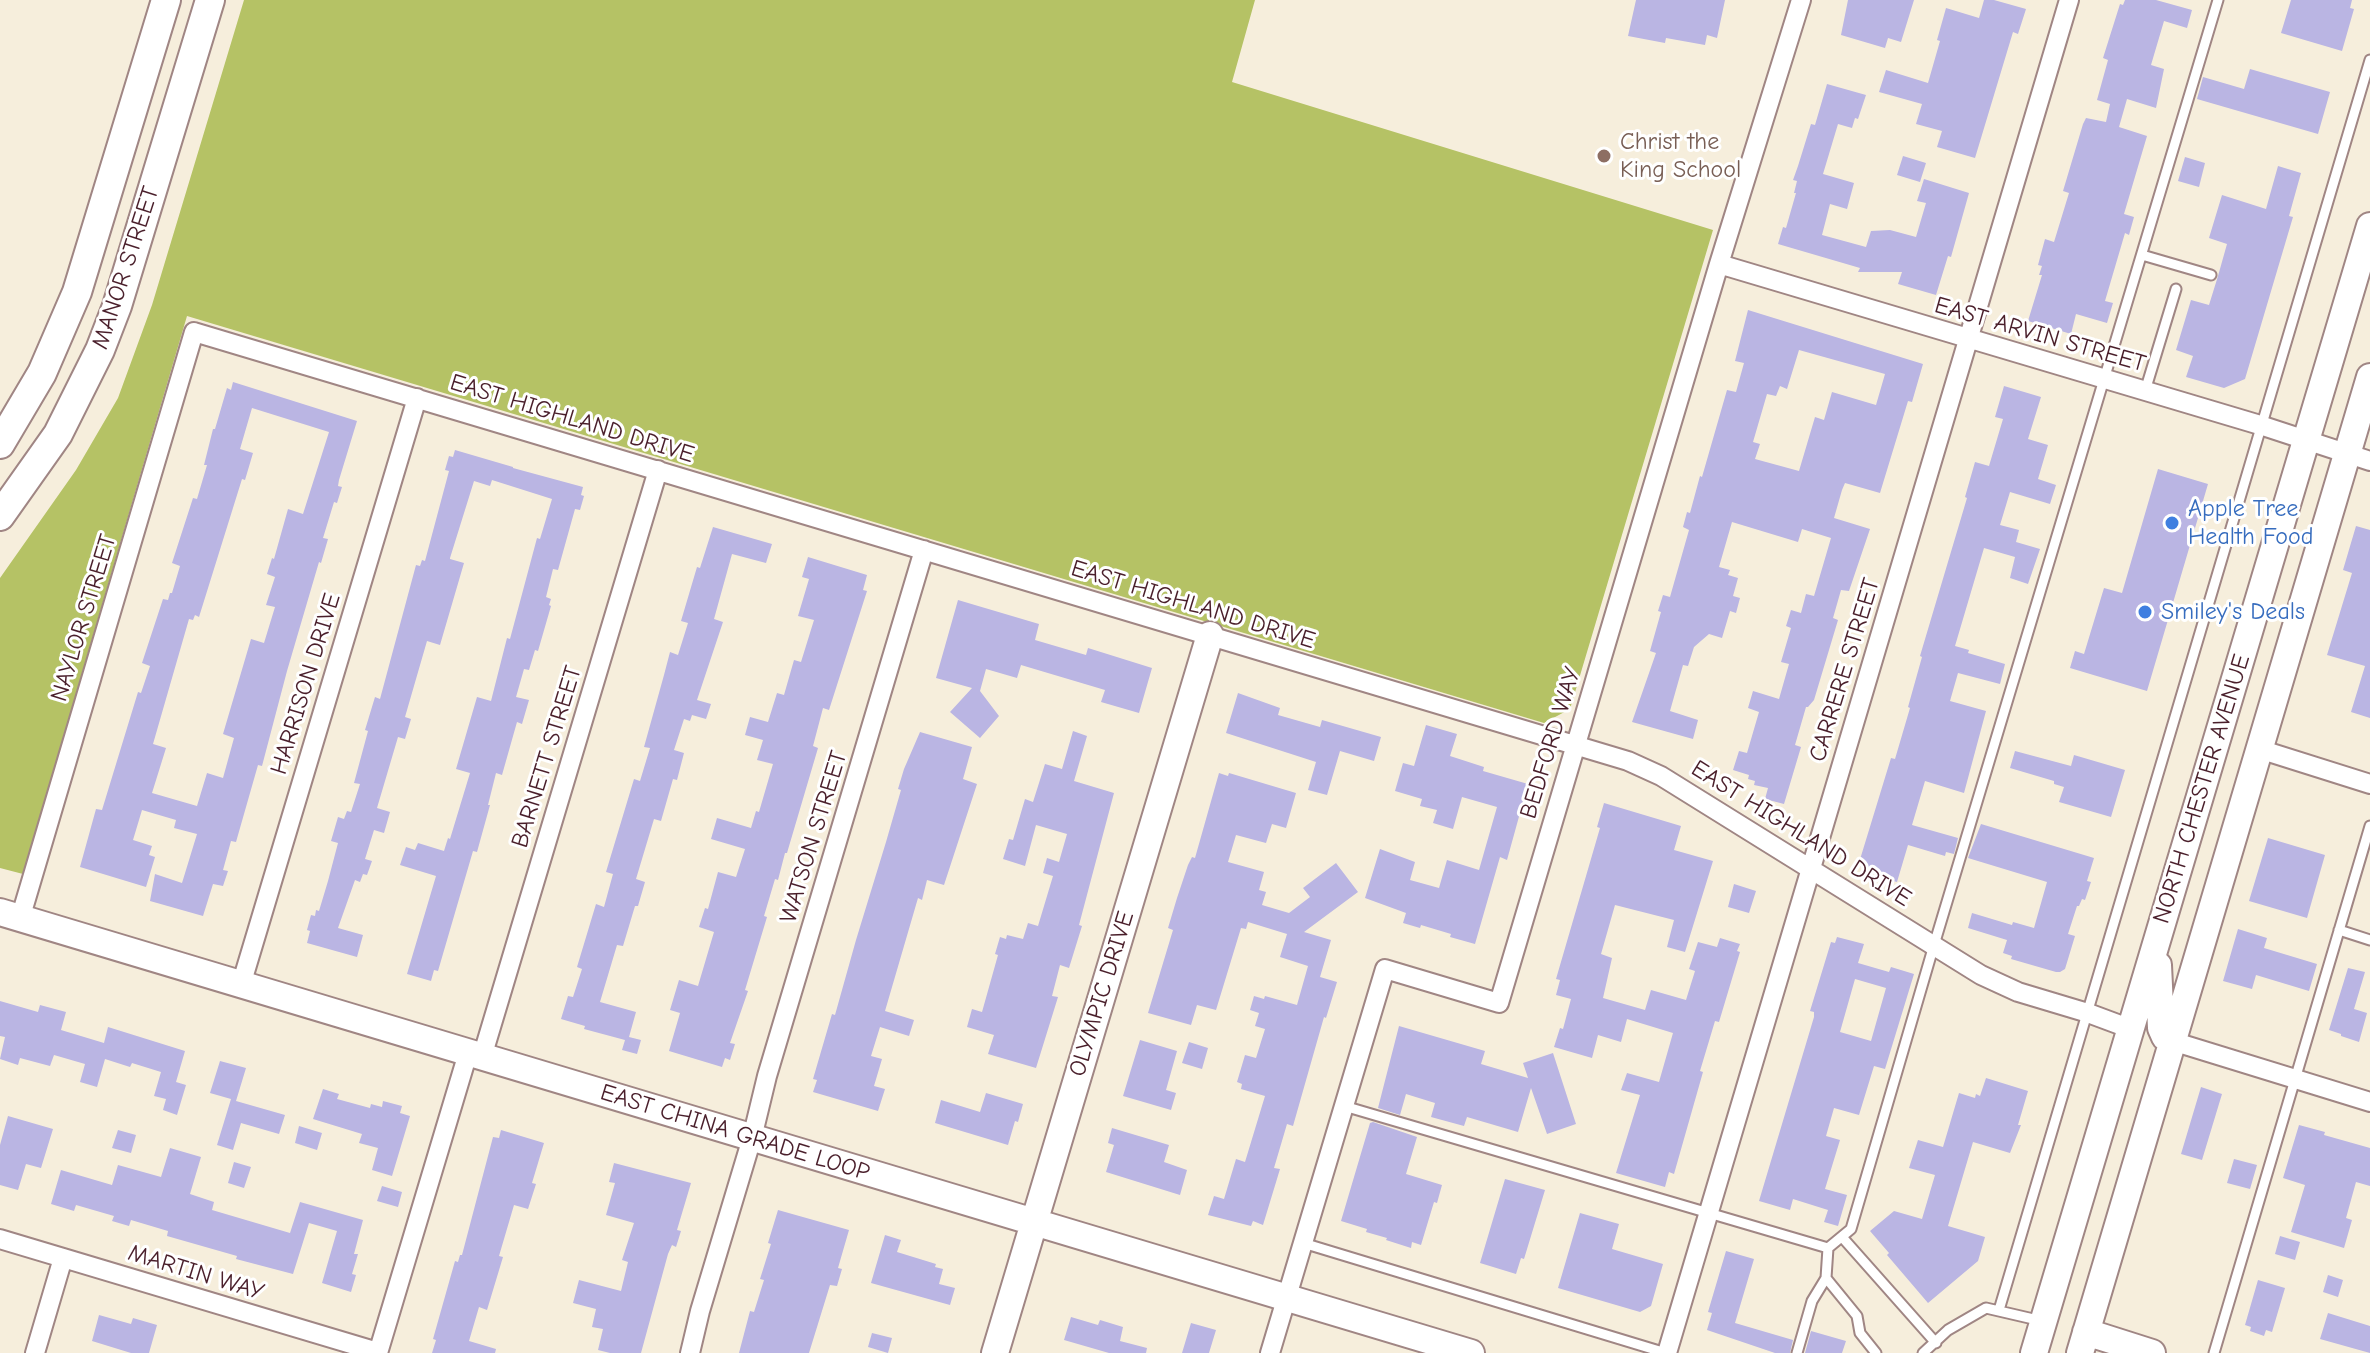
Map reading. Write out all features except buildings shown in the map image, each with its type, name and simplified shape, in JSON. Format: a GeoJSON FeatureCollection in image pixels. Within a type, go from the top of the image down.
{"type":"FeatureCollection","features":[{"type":"Feature","properties":{"kind":"main road","name":"MANOR STREET"},"geometry":{"type":"LineString","coordinates":[[0,444],[42,373],[77,292],[166,0]]}},
{"type":"Feature","properties":{"kind":"main road","name":"MANOR STREET"},"geometry":{"type":"LineString","coordinates":[[0,516],[58,434],[100,350],[117,306],[210,0]]}},
{"type":"Feature","properties":{"kind":"main road","name":"NORTH CHESTER AVENUE"},"geometry":{"type":"LineString","coordinates":[[2034,1353],[2370,226]]}},
{"type":"Feature","properties":{"kind":"main road","name":"NORTH CHESTER AVENUE"},"geometry":{"type":"LineString","coordinates":[[2083,1343],[2259,749],[2358,457],[2370,377]]}},
{"type":"Feature","properties":{"kind":"main road","name":"OLYMPIC DRIVE"},"geometry":{"type":"LineString","coordinates":[[995,1353],[1210,635]]}},
{"type":"Feature","properties":{"kind":"main road","name":"EAST CHINA GRADE LOOP"},"geometry":{"type":"LineString","coordinates":[[10,915],[1471,1353]]}},
{"type":"Feature","properties":{"kind":"main road"},"geometry":{"type":"LineString","coordinates":[[2157,941],[2161,1028],[2165,1037],[2172,1041]]}},
{"type":"Feature","properties":{"kind":"main road"},"geometry":{"type":"LineString","coordinates":[[2083,1343],[2152,1353]]}},
{"type":"Feature","properties":{"kind":"street","name":"BEDFORD WAY"},"geometry":{"type":"LineString","coordinates":[[1270,1353],[1385,969],[1499,1003],[1719,264],[1801,0]]}},
{"type":"Feature","properties":{"kind":"street","name":"CARRERE STREET"},"geometry":{"type":"LineString","coordinates":[[1666,1353],[2069,0]]}},
{"type":"Feature","properties":{"kind":"street","name":"EAST ARVIN STREET"},"geometry":{"type":"LineString","coordinates":[[1719,264],[2358,457]]}},
{"type":"Feature","properties":{"kind":"street","name":"EAST HIGHLAND DRIVE"},"geometry":{"type":"LineString","coordinates":[[194,332],[1628,761],[1661,776],[1981,975],[2018,992],[2131,1029]]}},
{"type":"Feature","properties":{"kind":"street","name":"NAYLOR STREET"},"geometry":{"type":"LineString","coordinates":[[10,915],[194,332]]}},
{"type":"Feature","properties":{"kind":"street","name":"HARRISON DRIVE"},"geometry":{"type":"LineString","coordinates":[[241,985],[417,398]]}},
{"type":"Feature","properties":{"kind":"street","name":"BARNETT STREET"},"geometry":{"type":"LineString","coordinates":[[378,1353],[658,470]]}},
{"type":"Feature","properties":{"kind":"street","name":"WATSON STREET"},"geometry":{"type":"LineString","coordinates":[[690,1353],[776,1046],[924,550]]}},
{"type":"Feature","properties":{"kind":"street"},"geometry":{"type":"LineString","coordinates":[[2259,749],[2370,784]]}},
{"type":"Feature","properties":{"kind":"street"},"geometry":{"type":"LineString","coordinates":[[2172,1041],[2370,1102]]}},
{"type":"Feature","properties":{"kind":"street","name":"MARTIN WAY"},"geometry":{"type":"LineString","coordinates":[[0,1239],[378,1353]]}},
{"type":"Feature","properties":{"kind":"street"},"geometry":{"type":"LineString","coordinates":[[35,1353],[63,1258]]}},
{"type":"Feature","properties":{"kind":"lane"},"geometry":{"type":"LineString","coordinates":[[1797,1353],[1812,1301],[1826,1278],[1828,1248],[1851,1229],[2218,0]]}},
{"type":"Feature","properties":{"kind":"lane"},"geometry":{"type":"LineString","coordinates":[[1999,1310],[2370,60]]}},
{"type":"Feature","properties":{"kind":"lane"},"geometry":{"type":"LineString","coordinates":[[2142,255],[2211,275]]}},
{"type":"Feature","properties":{"kind":"lane"},"geometry":{"type":"LineString","coordinates":[[2145,391],[2176,289]]}},
{"type":"Feature","properties":{"kind":"lane"},"geometry":{"type":"LineString","coordinates":[[2214,1353],[2370,826]]}},
{"type":"Feature","properties":{"kind":"lane"},"geometry":{"type":"LineString","coordinates":[[2339,930],[2370,940]]}},
{"type":"Feature","properties":{"kind":"lane"},"geometry":{"type":"LineString","coordinates":[[1344,1106],[1828,1248]]}},
{"type":"Feature","properties":{"kind":"lane"},"geometry":{"type":"LineString","coordinates":[[1842,1237],[1936,1343]]}},
{"type":"Feature","properties":{"kind":"lane"},"geometry":{"type":"LineString","coordinates":[[1303,1243],[1666,1353]]}},
{"type":"Feature","properties":{"kind":"lane"},"geometry":{"type":"LineString","coordinates":[[1826,1278],[1857,1316],[1860,1333],[1876,1353]]}},
{"type":"Feature","properties":{"kind":"lane"},"geometry":{"type":"LineString","coordinates":[[1923,1353],[1948,1330],[1986,1308],[2044,1322]]}},
{"type":"Feature","properties":{"kind":"green space"},"geometry":{"type":"Polygon","coordinates":[[[244,0],[1255,0],[1232,82],[1713,230],[1570,709],[1544,723],[187,316],[23,874],[0,868],[0,578],[76,470],[118,398],[152,305],[244,0]]]}},
{"type":"Feature","properties":{"kind":"place","name":"Christ the King School"},"geometry":{"type":"Point","coordinates":[1604,156]}},
{"type":"Feature","properties":{"kind":"place","name":"Apple Tree Health Food"},"geometry":{"type":"Point","coordinates":[2172,523]}},
{"type":"Feature","properties":{"kind":"place","name":"Smiley's Deals"},"geometry":{"type":"Point","coordinates":[2145,612]}}]}
